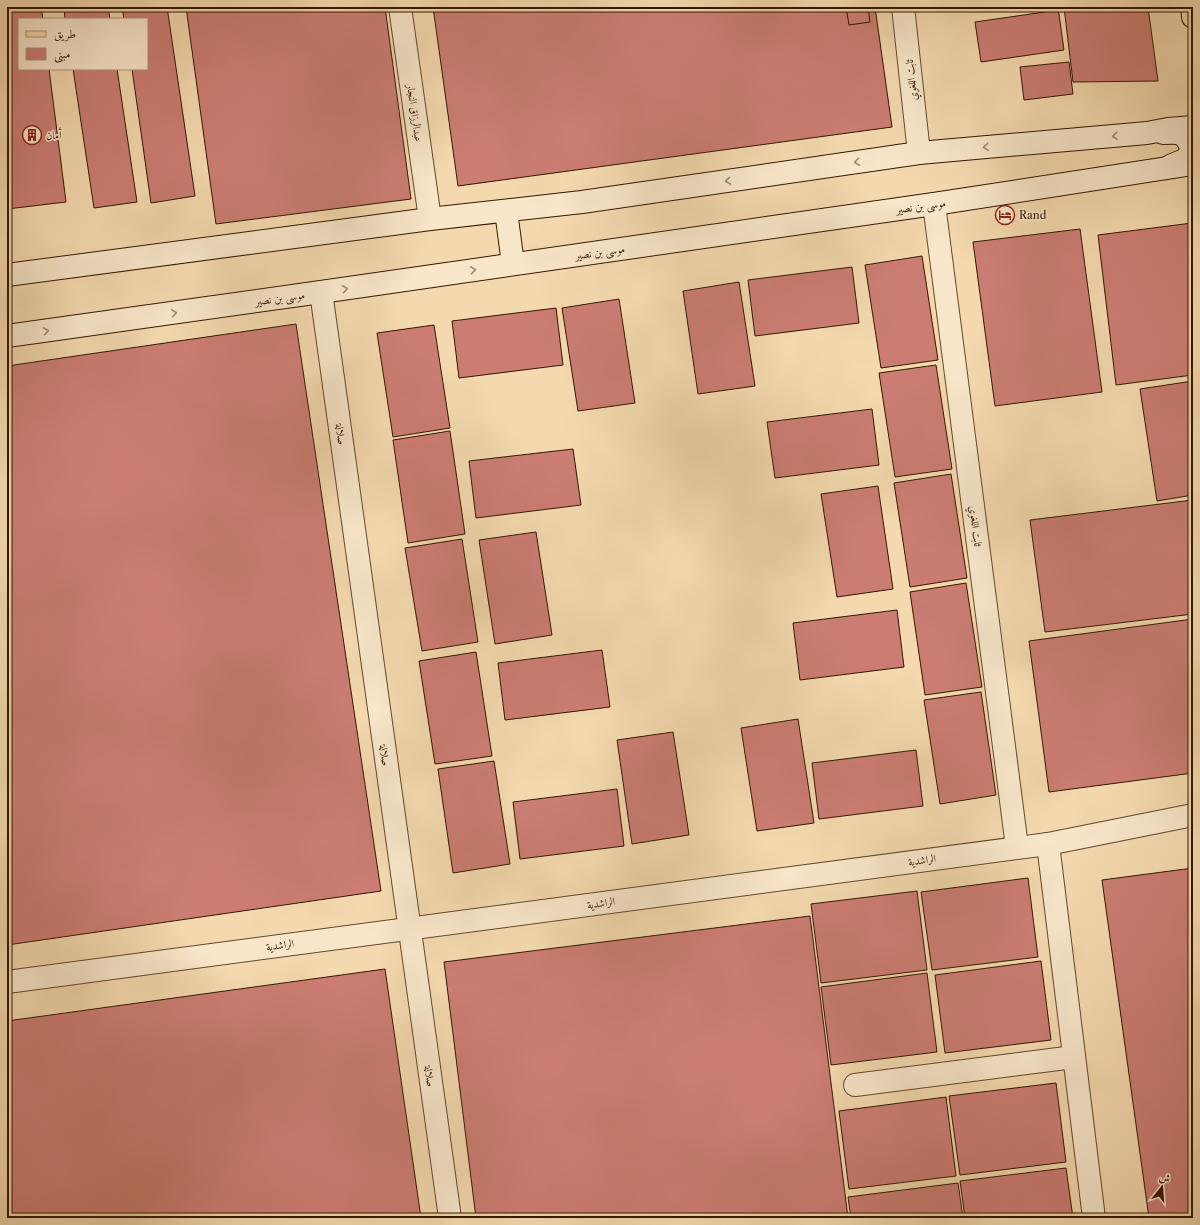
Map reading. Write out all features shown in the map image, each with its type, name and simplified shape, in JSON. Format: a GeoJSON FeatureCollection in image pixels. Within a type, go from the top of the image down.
{"type":"FeatureCollection","features":[{"type":"Feature","properties":{"kind":"main road"},"geometry":{"type":"LineString","coordinates":[[1192,7],[1193,17]]}},
{"type":"Feature","properties":{"kind":"street","name":"عبدالرزاق النجار"},"geometry":{"type":"LineString","coordinates":[[400,7],[430,220]]}},
{"type":"Feature","properties":{"kind":"street","name":"ثابت اللغوي"},"geometry":{"type":"LineString","coordinates":[[903,7],[919,153]]}},
{"type":"Feature","properties":{"kind":"street"},"geometry":{"type":"LineString","coordinates":[[1147,133],[1168,129],[1193,127]]}},
{"type":"Feature","properties":{"kind":"street"},"geometry":{"type":"LineString","coordinates":[[7,275],[430,220],[582,202],[919,153],[1147,133],[1178,132],[1185,136],[1191,146],[1189,158],[1161,169]]}},
{"type":"Feature","properties":{"kind":"street","name":"موسى بن نصير"},"geometry":{"type":"LineString","coordinates":[[7,336],[934,204],[1193,164]]}},
{"type":"Feature","properties":{"kind":"street","name":"ثابت اللغوي"},"geometry":{"type":"LineString","coordinates":[[934,204],[1017,847]]}},
{"type":"Feature","properties":{"kind":"street"},"geometry":{"type":"LineString","coordinates":[[506,211],[513,264]]}},
{"type":"Feature","properties":{"kind":"street","name":"صلالة"},"geometry":{"type":"LineString","coordinates":[[321,292],[450,1218]]}},
{"type":"Feature","properties":{"kind":"street","name":"الراشدية"},"geometry":{"type":"LineString","coordinates":[[7,982],[1048,844],[1193,815]]}},
{"type":"Feature","properties":{"kind":"street"},"geometry":{"type":"LineString","coordinates":[[1048,844],[1094,1218]]}},
{"type":"Feature","properties":{"kind":"street"},"geometry":{"type":"LineString","coordinates":[[855,1085],[1074,1056]]}},
{"type":"Feature","properties":{"kind":"building","name":"أمان"},"geometry":{"type":"Polygon","coordinates":[[[7,7],[41,7],[43,18],[18,18],[18,70],[49,70],[66,202],[7,209],[7,7]]]}},
{"type":"Feature","properties":{"kind":"building"},"geometry":{"type":"Polygon","coordinates":[[[64,7],[108,7],[110,18],[65,18],[64,7]]]}},
{"type":"Feature","properties":{"kind":"building"},"geometry":{"type":"Polygon","coordinates":[[[122,7],[167,7],[195,196],[151,203],[132,70],[148,70],[148,18],[124,18],[122,7]]]}},
{"type":"Feature","properties":{"kind":"building"},"geometry":{"type":"Polygon","coordinates":[[[186,7],[385,7],[411,199],[216,224],[186,7]]]}},
{"type":"Feature","properties":{"kind":"building"},"geometry":{"type":"Polygon","coordinates":[[[433,7],[875,7],[892,127],[458,186],[433,7]]]}},
{"type":"Feature","properties":{"kind":"building"},"geometry":{"type":"Polygon","coordinates":[[[846,7],[868,7],[870,22],[849,25],[846,7]]]}},
{"type":"Feature","properties":{"kind":"building"},"geometry":{"type":"Polygon","coordinates":[[[1045,7],[1058,7],[1064,50],[981,62],[975,22],[1045,12],[1045,7]]]}},
{"type":"Feature","properties":{"kind":"building"},"geometry":{"type":"Polygon","coordinates":[[[1064,7],[1148,7],[1158,81],[1073,82],[1064,7]]]}},
{"type":"Feature","properties":{"kind":"building"},"geometry":{"type":"Polygon","coordinates":[[[1069,62],[1073,94],[1024,100],[1020,67],[1069,62]]]}},
{"type":"Feature","properties":{"kind":"building"},"geometry":{"type":"Polygon","coordinates":[[[73,70],[117,70],[137,202],[94,208],[73,70]]]}},
{"type":"Feature","properties":{"kind":"building"},"geometry":{"type":"Polygon","coordinates":[[[1192,223],[1193,375],[1116,385],[1098,235],[1192,223]]]}},
{"type":"Feature","properties":{"kind":"building"},"geometry":{"type":"Polygon","coordinates":[[[1080,229],[1102,392],[995,406],[973,242],[1080,229]]]}},
{"type":"Feature","properties":{"kind":"building"},"geometry":{"type":"Polygon","coordinates":[[[922,256],[938,360],[881,368],[865,265],[922,256]]]}},
{"type":"Feature","properties":{"kind":"building"},"geometry":{"type":"Polygon","coordinates":[[[852,267],[859,323],[755,336],[748,280],[852,267]]]}},
{"type":"Feature","properties":{"kind":"building"},"geometry":{"type":"Polygon","coordinates":[[[739,282],[755,386],[698,394],[683,291],[739,282]]]}},
{"type":"Feature","properties":{"kind":"building"},"geometry":{"type":"Polygon","coordinates":[[[619,299],[635,403],[578,411],[562,308],[619,299]]]}},
{"type":"Feature","properties":{"kind":"building"},"geometry":{"type":"Polygon","coordinates":[[[556,308],[563,365],[459,378],[452,321],[556,308]]]}},
{"type":"Feature","properties":{"kind":"building"},"geometry":{"type":"Polygon","coordinates":[[[296,324],[381,891],[7,945],[7,366],[296,324]]]}},
{"type":"Feature","properties":{"kind":"building"},"geometry":{"type":"Polygon","coordinates":[[[434,325],[450,428],[393,437],[377,333],[434,325]]]}},
{"type":"Feature","properties":{"kind":"building"},"geometry":{"type":"Polygon","coordinates":[[[936,365],[952,469],[895,477],[879,373],[936,365]]]}},
{"type":"Feature","properties":{"kind":"building"},"geometry":{"type":"Polygon","coordinates":[[[1193,381],[1193,495],[1157,501],[1140,389],[1193,381]]]}},
{"type":"Feature","properties":{"kind":"building"},"geometry":{"type":"Polygon","coordinates":[[[872,409],[879,465],[775,478],[767,422],[872,409]]]}},
{"type":"Feature","properties":{"kind":"building"},"geometry":{"type":"Polygon","coordinates":[[[450,431],[465,534],[408,543],[393,440],[450,431]]]}},
{"type":"Feature","properties":{"kind":"building"},"geometry":{"type":"Polygon","coordinates":[[[573,449],[581,505],[476,518],[469,461],[573,449]]]}},
{"type":"Feature","properties":{"kind":"building"},"geometry":{"type":"Polygon","coordinates":[[[951,474],[967,578],[910,587],[894,483],[951,474]]]}},
{"type":"Feature","properties":{"kind":"building"},"geometry":{"type":"Polygon","coordinates":[[[878,486],[893,589],[837,597],[821,494],[878,486]]]}},
{"type":"Feature","properties":{"kind":"building"},"geometry":{"type":"Polygon","coordinates":[[[1193,500],[1193,614],[1045,632],[1030,520],[1193,500]]]}},
{"type":"Feature","properties":{"kind":"building"},"geometry":{"type":"Polygon","coordinates":[[[536,532],[552,635],[495,644],[479,540],[536,532]]]}},
{"type":"Feature","properties":{"kind":"building"},"geometry":{"type":"Polygon","coordinates":[[[462,539],[478,642],[422,651],[405,548],[462,539]]]}},
{"type":"Feature","properties":{"kind":"building"},"geometry":{"type":"Polygon","coordinates":[[[966,583],[982,687],[925,695],[910,592],[966,583]]]}},
{"type":"Feature","properties":{"kind":"building"},"geometry":{"type":"Polygon","coordinates":[[[897,610],[904,667],[800,680],[793,623],[897,610]]]}},
{"type":"Feature","properties":{"kind":"building"},"geometry":{"type":"Polygon","coordinates":[[[1193,619],[1193,773],[1049,792],[1029,641],[1193,619]]]}},
{"type":"Feature","properties":{"kind":"building"},"geometry":{"type":"Polygon","coordinates":[[[602,650],[610,707],[505,720],[498,663],[602,650]]]}},
{"type":"Feature","properties":{"kind":"building"},"geometry":{"type":"Polygon","coordinates":[[[476,652],[492,756],[435,764],[419,661],[476,652]]]}},
{"type":"Feature","properties":{"kind":"building"},"geometry":{"type":"Polygon","coordinates":[[[981,692],[996,795],[940,804],[924,700],[981,692]]]}},
{"type":"Feature","properties":{"kind":"building"},"geometry":{"type":"Polygon","coordinates":[[[798,719],[814,823],[757,831],[741,728],[798,719]]]}},
{"type":"Feature","properties":{"kind":"building"},"geometry":{"type":"Polygon","coordinates":[[[673,732],[689,835],[632,844],[617,740],[673,732]]]}},
{"type":"Feature","properties":{"kind":"building"},"geometry":{"type":"Polygon","coordinates":[[[916,750],[923,806],[819,819],[812,763],[916,750]]]}},
{"type":"Feature","properties":{"kind":"building"},"geometry":{"type":"Polygon","coordinates":[[[494,761],[510,864],[453,873],[438,769],[494,761]]]}},
{"type":"Feature","properties":{"kind":"building"},"geometry":{"type":"Polygon","coordinates":[[[617,789],[624,846],[520,859],[513,802],[617,789]]]}},
{"type":"Feature","properties":{"kind":"building"},"geometry":{"type":"Polygon","coordinates":[[[1193,868],[1193,1218],[1149,1218],[1102,880],[1193,868]]]}},
{"type":"Feature","properties":{"kind":"building"},"geometry":{"type":"Polygon","coordinates":[[[1028,878],[1038,957],[932,970],[921,892],[1028,878]]]}},
{"type":"Feature","properties":{"kind":"building"},"geometry":{"type":"Polygon","coordinates":[[[917,891],[927,970],[821,983],[811,904],[917,891]]]}},
{"type":"Feature","properties":{"kind":"building"},"geometry":{"type":"Polygon","coordinates":[[[810,916],[848,1218],[476,1218],[444,962],[810,916]]]}},
{"type":"Feature","properties":{"kind":"building"},"geometry":{"type":"Polygon","coordinates":[[[1041,961],[1051,1040],[945,1053],[935,975],[1041,961]]]}},
{"type":"Feature","properties":{"kind":"building"},"geometry":{"type":"Polygon","coordinates":[[[385,969],[421,1218],[7,1218],[7,1021],[385,969]]]}},
{"type":"Feature","properties":{"kind":"building"},"geometry":{"type":"Polygon","coordinates":[[[927,973],[937,1052],[831,1065],[821,987],[927,973]]]}},
{"type":"Feature","properties":{"kind":"building"},"geometry":{"type":"Polygon","coordinates":[[[1056,1083],[1066,1162],[960,1175],[949,1096],[1056,1083]]]}},
{"type":"Feature","properties":{"kind":"building"},"geometry":{"type":"Polygon","coordinates":[[[946,1097],[956,1176],[849,1189],[839,1111],[946,1097]]]}},
{"type":"Feature","properties":{"kind":"building"},"geometry":{"type":"Polygon","coordinates":[[[1066,1168],[1073,1218],[965,1218],[960,1181],[1066,1168]]]}},
{"type":"Feature","properties":{"kind":"building"},"geometry":{"type":"Polygon","coordinates":[[[958,1183],[963,1218],[851,1218],[848,1197],[958,1183]]]}},
{"type":"Feature","properties":{"kind":"place","name":"أمان"},"geometry":{"type":"Point","coordinates":[32,135]}},
{"type":"Feature","properties":{"kind":"place","name":"Rand"},"geometry":{"type":"Point","coordinates":[1005,215]}}]}
